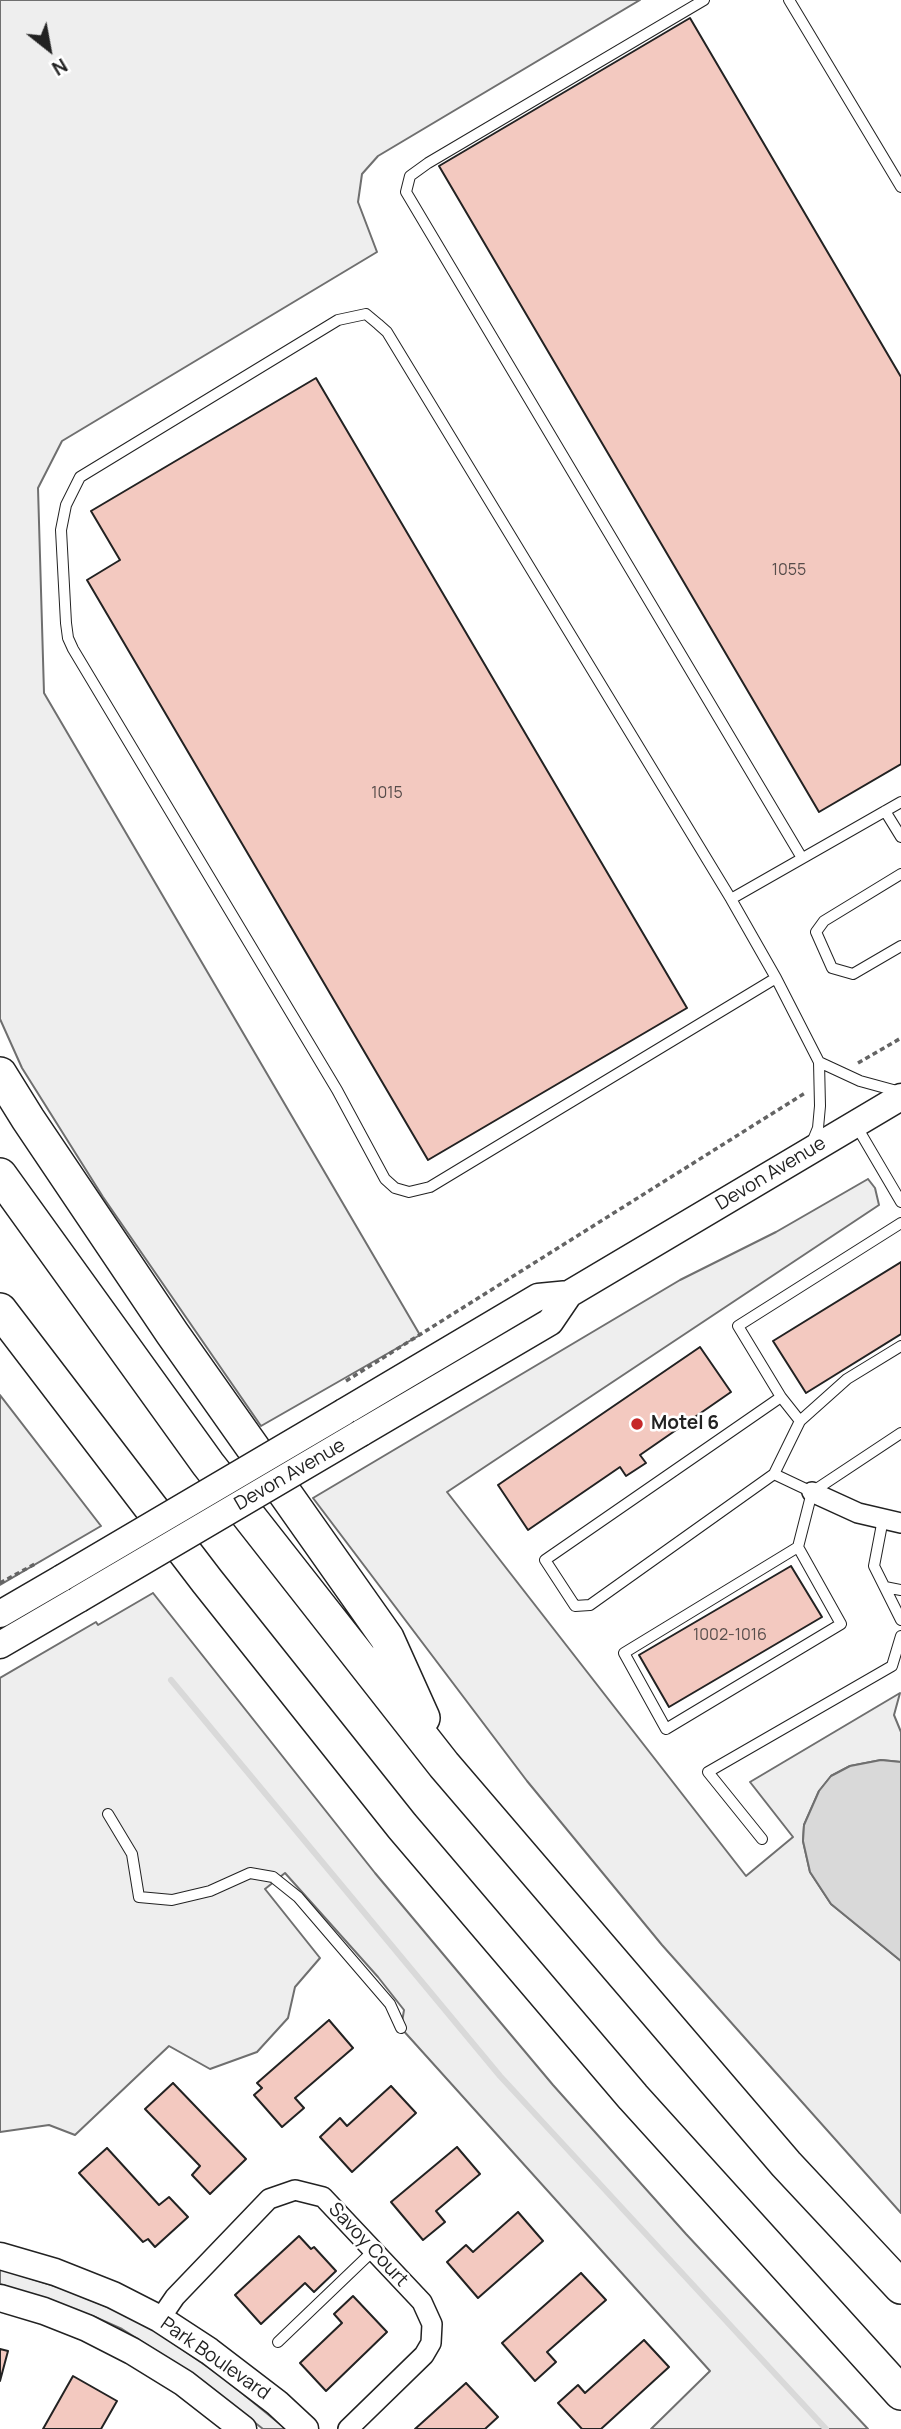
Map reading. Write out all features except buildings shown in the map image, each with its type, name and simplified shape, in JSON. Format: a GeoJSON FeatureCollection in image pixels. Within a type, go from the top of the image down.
{"type":"FeatureCollection","features":[{"type":"Feature","properties":{"kind":"highway"},"geometry":{"type":"LineString","coordinates":[[0,1074],[63,1173],[172,1333],[387,1638],[444,1765]]}},
{"type":"Feature","properties":{"kind":"highway"},"geometry":{"type":"LineString","coordinates":[[0,1175],[208,1464],[444,1765],[786,2164],[901,2287]]}},
{"type":"Feature","properties":{"kind":"highway"},"geometry":{"type":"LineString","coordinates":[[0,1310],[207,1581],[394,1816],[633,2097],[901,2393]]}},
{"type":"Feature","properties":{"kind":"main road","name":"Devon Avenue"},"geometry":{"type":"LineString","coordinates":[[0,1645],[550,1322],[569,1294],[901,1095]]}},
{"type":"Feature","properties":{"kind":"main road","name":"Devon Avenue"},"geometry":{"type":"LineString","coordinates":[[0,1614],[54,1568],[344,1412],[538,1297],[569,1294]]}},
{"type":"Feature","properties":{"kind":"main road","name":"Park Boulevard"},"geometry":{"type":"LineString","coordinates":[[0,2256],[55,2272],[113,2295],[160,2319],[219,2358],[277,2403],[305,2429]]}},
{"type":"Feature","properties":{"kind":"main road","name":"Park Boulevard"},"geometry":{"type":"LineString","coordinates":[[0,2298],[87,2328],[132,2351],[184,2383],[243,2429]]}},
{"type":"Feature","properties":{"kind":"street"},"geometry":{"type":"LineString","coordinates":[[812,1492],[858,1513],[892,1521]]}},
{"type":"Feature","properties":{"kind":"street","name":"Savoy Court"},"geometry":{"type":"LineString","coordinates":[[160,2319],[175,2297],[269,2199],[295,2190],[323,2197],[422,2302],[432,2324],[431,2343],[424,2355],[348,2429]]}},
{"type":"Feature","properties":{"kind":"lane"},"geometry":{"type":"LineString","coordinates":[[704,0],[428,163],[410,176],[407,192],[802,858]]}},
{"type":"Feature","properties":{"kind":"lane"},"geometry":{"type":"LineString","coordinates":[[789,0],[901,187]]}},
{"type":"Feature","properties":{"kind":"lane"},"geometry":{"type":"LineString","coordinates":[[776,978],[430,1187],[409,1192],[395,1188],[385,1179],[337,1090],[73,649],[66,623],[61,530],[66,506],[80,477],[338,320],[366,314],[387,332],[731,899],[776,978],[819,1062],[818,1128],[808,1152]]}},
{"type":"Feature","properties":{"kind":"lane"},"geometry":{"type":"LineString","coordinates":[[731,899],[901,802]]}},
{"type":"Feature","properties":{"kind":"lane"},"geometry":{"type":"LineString","coordinates":[[885,811],[901,837]]}},
{"type":"Feature","properties":{"kind":"lane"},"geometry":{"type":"LineString","coordinates":[[901,874],[824,921],[816,932],[832,968],[853,974],[901,946]]}},
{"type":"Feature","properties":{"kind":"lane"},"geometry":{"type":"LineString","coordinates":[[819,1062],[860,1081],[901,1095]]}},
{"type":"Feature","properties":{"kind":"lane"},"geometry":{"type":"LineString","coordinates":[[856,1124],[901,1202]]}},
{"type":"Feature","properties":{"kind":"lane"},"geometry":{"type":"LineString","coordinates":[[800,1421],[780,1397],[738,1326],[901,1223]]}},
{"type":"Feature","properties":{"kind":"lane"},"geometry":{"type":"LineString","coordinates":[[780,1397],[545,1560],[575,1606],[590,1605],[774,1474],[800,1421],[847,1379],[901,1346]]}},
{"type":"Feature","properties":{"kind":"lane"},"geometry":{"type":"LineString","coordinates":[[798,1547],[624,1653],[666,1729],[841,1624],[798,1547],[812,1492],[901,1433]]}},
{"type":"Feature","properties":{"kind":"lane"},"geometry":{"type":"LineString","coordinates":[[774,1474],[812,1492]]}},
{"type":"Feature","properties":{"kind":"lane"},"geometry":{"type":"LineString","coordinates":[[892,1521],[874,1566],[901,1620]]}},
{"type":"Feature","properties":{"kind":"lane"},"geometry":{"type":"LineString","coordinates":[[884,1587],[901,1590]]}},
{"type":"Feature","properties":{"kind":"lane"},"geometry":{"type":"LineString","coordinates":[[762,1839],[708,1772],[892,1666],[901,1636]]}},
{"type":"Feature","properties":{"kind":"lane"},"geometry":{"type":"LineString","coordinates":[[108,1814],[132,1854],[138,1897],[172,1900],[210,1891],[250,1873],[273,1877],[298,1897],[390,2004],[401,2028]]}},
{"type":"Feature","properties":{"kind":"lane"},"geometry":{"type":"LineString","coordinates":[[278,2342],[373,2251]]}},
{"type":"Feature","properties":{"kind":"path"},"geometry":{"type":"LineString","coordinates":[[859,1063],[901,1038]]}},
{"type":"Feature","properties":{"kind":"path"},"geometry":{"type":"LineString","coordinates":[[340,1385],[808,1091]]}},
{"type":"Feature","properties":{"kind":"path"},"geometry":{"type":"LineString","coordinates":[[0,1583],[54,1568]]}},
{"type":"Feature","properties":{"kind":"shaded area"},"geometry":{"type":"Polygon","coordinates":[[[0,0],[640,0],[378,156],[362,174],[358,202],[377,252],[62,441],[38,488],[44,693],[420,1335],[261,1426],[103,1197],[22,1068],[0,1019],[0,0]]]}},
{"type":"Feature","properties":{"kind":"shaded area"},"geometry":{"type":"Polygon","coordinates":[[[868,1179],[875,1188],[879,1205],[447,1492],[746,1876],[793,1837],[750,1782],[900,1693],[894,1715],[901,1732],[901,1762],[881,1760],[850,1766],[831,1776],[819,1791],[804,1825],[803,1841],[810,1872],[831,1904],[901,1961],[901,2213],[662,1945],[527,1781],[313,1498],[680,1280],[776,1232],[868,1179]]]}},
{"type":"Feature","properties":{"kind":"shaded area"},"geometry":{"type":"Polygon","coordinates":[[[0,1395],[101,1526],[0,1585],[0,1395]]]}},
{"type":"Feature","properties":{"kind":"shaded area"},"geometry":{"type":"Polygon","coordinates":[[[153,1593],[375,1873],[553,2085],[686,2234],[868,2429],[651,2429],[710,2371],[401,2028],[404,2010],[285,1873],[265,1889],[320,1958],[295,1987],[288,2018],[257,2052],[210,2069],[169,2046],[75,2135],[49,2125],[0,2132],[0,1678],[96,1622],[98,1625],[153,1593]]]}},
{"type":"Feature","properties":{"kind":"shaded area"},"geometry":{"type":"Polygon","coordinates":[[[881,1760],[901,1762],[901,1961],[831,1904],[810,1872],[803,1841],[804,1825],[819,1791],[831,1776],[850,1766],[881,1760]]]}},
{"type":"Feature","properties":{"kind":"shaded area"},"geometry":{"type":"Polygon","coordinates":[[[0,2269],[64,2289],[139,2320],[221,2376],[286,2429],[263,2429],[193,2374],[122,2329],[0,2284],[0,2269]]]}},
{"type":"Feature","properties":{"kind":"waterway"},"geometry":{"type":"LineString","coordinates":[[171,1680],[500,2076],[826,2429]]}},
{"type":"Feature","properties":{"kind":"place","name":"Motel 6"},"geometry":{"type":"Point","coordinates":[637,1424]}}]}
